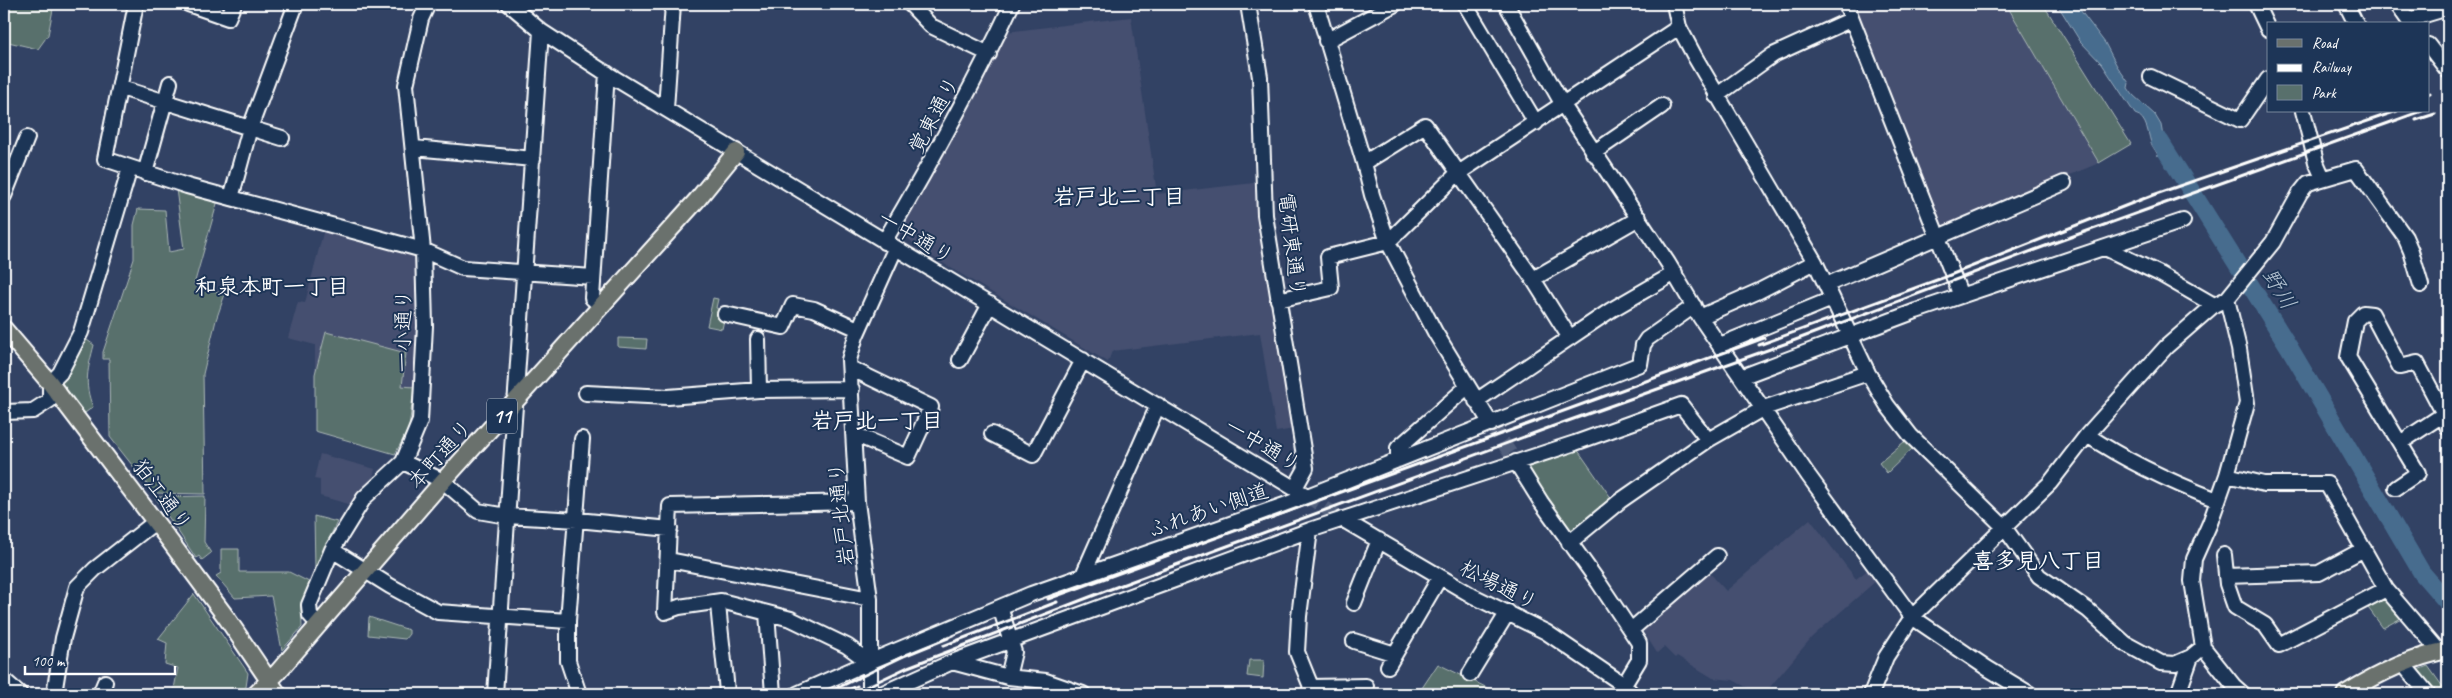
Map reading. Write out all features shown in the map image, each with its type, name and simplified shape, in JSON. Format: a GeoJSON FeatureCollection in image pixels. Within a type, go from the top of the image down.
{"type":"FeatureCollection","features":[{"type":"Feature","properties":{"kind":"main road","name":"本町通り"},"geometry":{"type":"LineString","coordinates":[[256,694],[274,687],[319,625],[443,481],[698,200],[736,152]]}},
{"type":"Feature","properties":{"kind":"main road","name":"狛江通り"},"geometry":{"type":"LineString","coordinates":[[4,329],[50,383],[226,616],[274,687]]}},
{"type":"Feature","properties":{"kind":"main road"},"geometry":{"type":"LineString","coordinates":[[2345,694],[2403,664],[2444,650]]}},
{"type":"Feature","properties":{"kind":"street"},"geometry":{"type":"LineString","coordinates":[[135,4],[106,159],[145,173],[231,198],[423,250],[463,268],[593,277]]}},
{"type":"Feature","properties":{"kind":"street"},"geometry":{"type":"LineString","coordinates":[[188,4],[228,18],[234,4]]}},
{"type":"Feature","properties":{"kind":"street"},"geometry":{"type":"LineString","coordinates":[[231,198],[250,128],[296,4]]}},
{"type":"Feature","properties":{"kind":"street","name":"一小通り"},"geometry":{"type":"LineString","coordinates":[[319,625],[310,615],[309,605],[332,550],[364,498],[403,462],[420,421],[425,326],[423,250],[414,148],[406,85],[421,19],[428,4]]}},
{"type":"Feature","properties":{"kind":"street","name":"一中通り"},"geometry":{"type":"LineString","coordinates":[[509,4],[541,31],[607,74],[1307,496]]}},
{"type":"Feature","properties":{"kind":"street"},"geometry":{"type":"LineString","coordinates":[[666,109],[673,4]]}},
{"type":"Feature","properties":{"kind":"street"},"geometry":{"type":"LineString","coordinates":[[910,4],[931,26],[989,54]]}},
{"type":"Feature","properties":{"kind":"street","name":"覚東通り"},"geometry":{"type":"LineString","coordinates":[[890,245],[930,164],[989,54],[1012,4]]}},
{"type":"Feature","properties":{"kind":"street","name":"電研東通り"},"geometry":{"type":"LineString","coordinates":[[1248,4],[1260,77],[1265,215],[1306,468],[1295,488]]}},
{"type":"Feature","properties":{"kind":"street"},"geometry":{"type":"LineString","coordinates":[[1316,4],[1372,195],[1388,242],[1467,387],[1491,424]]}},
{"type":"Feature","properties":{"kind":"street"},"geometry":{"type":"LineString","coordinates":[[1326,41],[1395,4]]}},
{"type":"Feature","properties":{"kind":"street"},"geometry":{"type":"LineString","coordinates":[[1465,4],[1536,123]]}},
{"type":"Feature","properties":{"kind":"street"},"geometry":{"type":"LineString","coordinates":[[1506,4],[1563,105],[1593,153],[1675,273],[1697,312],[1808,475],[1912,617],[1987,668],[2030,694]]}},
{"type":"Feature","properties":{"kind":"street"},"geometry":{"type":"LineString","coordinates":[[1674,4],[1679,27],[1716,96],[1815,262],[1868,374],[1887,405],[1911,436],[2004,527],[2039,576],[2088,610],[2126,644],[2143,655],[2161,663],[2175,664],[2191,657],[2203,647]]}},
{"type":"Feature","properties":{"kind":"street"},"geometry":{"type":"LineString","coordinates":[[1846,4],[1850,20],[1961,296]]}},
{"type":"Feature","properties":{"kind":"street"},"geometry":{"type":"LineString","coordinates":[[2256,4],[2267,27]]}},
{"type":"Feature","properties":{"kind":"street"},"geometry":{"type":"LineString","coordinates":[[2346,4],[2355,22]]}},
{"type":"Feature","properties":{"kind":"street"},"geometry":{"type":"LineString","coordinates":[[2397,4],[2410,22],[2448,8]]}},
{"type":"Feature","properties":{"kind":"street"},"geometry":{"type":"LineString","coordinates":[[1716,96],[1772,55],[1850,20]]}},
{"type":"Feature","properties":{"kind":"street"},"geometry":{"type":"LineString","coordinates":[[1278,300],[1331,288],[1328,257],[1388,242],[1457,174],[1679,27]]}},
{"type":"Feature","properties":{"kind":"street"},"geometry":{"type":"LineString","coordinates":[[495,694],[517,400],[541,31]]}},
{"type":"Feature","properties":{"kind":"street"},"geometry":{"type":"LineString","coordinates":[[2430,48],[2448,71]]}},
{"type":"Feature","properties":{"kind":"street"},"geometry":{"type":"LineString","coordinates":[[601,306],[592,298],[607,74]]}},
{"type":"Feature","properties":{"kind":"street"},"geometry":{"type":"LineString","coordinates":[[2150,77],[2240,120],[2267,80]]}},
{"type":"Feature","properties":{"kind":"street"},"geometry":{"type":"LineString","coordinates":[[145,173],[170,83]]}},
{"type":"Feature","properties":{"kind":"street"},"geometry":{"type":"LineString","coordinates":[[120,88],[282,138]]}},
{"type":"Feature","properties":{"kind":"street"},"geometry":{"type":"LineString","coordinates":[[1593,153],[1662,106]]}},
{"type":"Feature","properties":{"kind":"street"},"geometry":{"type":"LineString","coordinates":[[2303,112],[2316,162],[2323,178]]}},
{"type":"Feature","properties":{"kind":"street"},"geometry":{"type":"LineString","coordinates":[[1364,163],[1425,125],[1457,174],[1533,280],[1570,338]]}},
{"type":"Feature","properties":{"kind":"street"},"geometry":{"type":"LineString","coordinates":[[4,196],[27,138]]}},
{"type":"Feature","properties":{"kind":"street"},"geometry":{"type":"LineString","coordinates":[[414,148],[533,159]]}},
{"type":"Feature","properties":{"kind":"street"},"geometry":{"type":"LineString","coordinates":[[4,412],[33,411],[50,400],[50,383],[60,373],[80,332],[130,168]]}},
{"type":"Feature","properties":{"kind":"street"},"geometry":{"type":"LineString","coordinates":[[1871,694],[1886,657],[1912,617],[2050,482],[2087,435],[2166,347],[2214,305],[2228,297],[2273,242],[2300,193],[2308,183],[2356,169],[2405,237],[2421,285]]}},
{"type":"Feature","properties":{"kind":"street"},"geometry":{"type":"LineString","coordinates":[[1826,285],[2064,183]]}},
{"type":"Feature","properties":{"kind":"street"},"geometry":{"type":"LineString","coordinates":[[1533,280],[1639,218]]}},
{"type":"Feature","properties":{"kind":"street"},"geometry":{"type":"LineString","coordinates":[[1741,377],[1961,296],[2183,221]]}},
{"type":"Feature","properties":{"kind":"street","name":"岩戸北通り"},"geometry":{"type":"LineString","coordinates":[[870,694],[870,599],[857,502],[849,360],[858,330],[890,245]]}},
{"type":"Feature","properties":{"kind":"street"},"geometry":{"type":"LineString","coordinates":[[2105,248],[2167,278],[2214,305]]}},
{"type":"Feature","properties":{"kind":"street"},"geometry":{"type":"LineString","coordinates":[[1697,312],[1759,292],[1815,262]]}},
{"type":"Feature","properties":{"kind":"street"},"geometry":{"type":"LineString","coordinates":[[1476,401],[1611,310],[1675,273]]}},
{"type":"Feature","properties":{"kind":"street"},"geometry":{"type":"LineString","coordinates":[[2228,297],[2239,349],[2247,403],[2227,475],[2194,559],[2192,582],[2203,647],[2234,686],[2243,694]]}},
{"type":"Feature","properties":{"kind":"street"},"geometry":{"type":"LineString","coordinates":[[1720,345],[1832,299]]}},
{"type":"Feature","properties":{"kind":"street"},"geometry":{"type":"LineString","coordinates":[[725,314],[758,329],[783,327],[793,304],[814,309],[858,330]]}},
{"type":"Feature","properties":{"kind":"street"},"geometry":{"type":"LineString","coordinates":[[960,360],[990,304]]}},
{"type":"Feature","properties":{"kind":"street","name":"ふれあい側道"},"geometry":{"type":"LineString","coordinates":[[798,694],[869,662],[1083,574],[1307,496],[1640,364],[1643,345],[1647,339],[1697,312]]}},
{"type":"Feature","properties":{"kind":"street"},"geometry":{"type":"LineString","coordinates":[[2396,488],[2418,473],[2348,357],[2355,321],[2363,313],[2372,314],[2400,367],[2417,363],[2444,414],[2448,428]]}},
{"type":"Feature","properties":{"kind":"street"},"geometry":{"type":"LineString","coordinates":[[758,329],[759,390]]}},
{"type":"Feature","properties":{"kind":"street"},"geometry":{"type":"LineString","coordinates":[[992,434],[1033,455],[1083,360]]}},
{"type":"Feature","properties":{"kind":"street"},"geometry":{"type":"LineString","coordinates":[[850,368],[931,408],[908,457],[854,434]]}},
{"type":"Feature","properties":{"kind":"street"},"geometry":{"type":"LineString","coordinates":[[1569,543],[1620,502],[1708,440],[1764,408],[1868,374]]}},
{"type":"Feature","properties":{"kind":"street"},"geometry":{"type":"LineString","coordinates":[[1398,460],[1398,448],[1467,387]]}},
{"type":"Feature","properties":{"kind":"street"},"geometry":{"type":"LineString","coordinates":[[586,392],[668,397],[759,390],[852,389]]}},
{"type":"Feature","properties":{"kind":"street"},"geometry":{"type":"LineString","coordinates":[[881,694],[952,662],[1310,530],[1516,462],[1681,404],[1708,440]]}},
{"type":"Feature","properties":{"kind":"street"},"geometry":{"type":"LineString","coordinates":[[1083,574],[1158,405]]}},
{"type":"Feature","properties":{"kind":"street"},"geometry":{"type":"LineString","coordinates":[[2400,442],[2444,414]]}},
{"type":"Feature","properties":{"kind":"street"},"geometry":{"type":"LineString","coordinates":[[2087,435],[2121,458],[2153,474],[2217,500]]}},
{"type":"Feature","properties":{"kind":"street"},"geometry":{"type":"LineString","coordinates":[[579,694],[568,660],[568,622],[582,439]]}},
{"type":"Feature","properties":{"kind":"street"},"geometry":{"type":"LineString","coordinates":[[403,462],[443,481],[478,511],[507,516],[577,520],[670,529]]}},
{"type":"Feature","properties":{"kind":"street"},"geometry":{"type":"LineString","coordinates":[[1516,462],[1569,543],[1639,643],[1639,660],[1628,690]]}},
{"type":"Feature","properties":{"kind":"street"},"geometry":{"type":"LineString","coordinates":[[2227,475],[2264,484],[2327,484],[2386,589],[2444,650]]}},
{"type":"Feature","properties":{"kind":"street"},"geometry":{"type":"LineString","coordinates":[[857,502],[670,506],[666,612],[679,607],[718,602],[767,613],[791,619],[847,646],[869,662]]}},
{"type":"Feature","properties":{"kind":"street","name":"松場通り"},"geometry":{"type":"LineString","coordinates":[[1342,519],[1440,577],[1508,612],[1573,649],[1628,690]]}},
{"type":"Feature","properties":{"kind":"street"},"geometry":{"type":"LineString","coordinates":[[54,694],[64,638],[77,587],[95,569],[154,522]]}},
{"type":"Feature","properties":{"kind":"street"},"geometry":{"type":"LineString","coordinates":[[1310,530],[1299,616],[1297,652],[1312,691],[1366,686]]}},
{"type":"Feature","properties":{"kind":"street"},"geometry":{"type":"LineString","coordinates":[[1354,603],[1379,540]]}},
{"type":"Feature","properties":{"kind":"street"},"geometry":{"type":"LineString","coordinates":[[2226,576],[2319,572],[2364,549]]}},
{"type":"Feature","properties":{"kind":"street"},"geometry":{"type":"LineString","coordinates":[[332,550],[438,612],[568,622]]}},
{"type":"Feature","properties":{"kind":"street"},"geometry":{"type":"LineString","coordinates":[[2224,555],[2226,576],[2235,607],[2265,625],[2279,645],[2386,589]]}},
{"type":"Feature","properties":{"kind":"street"},"geometry":{"type":"LineString","coordinates":[[1631,630],[1717,556]]}},
{"type":"Feature","properties":{"kind":"street"},"geometry":{"type":"LineString","coordinates":[[669,560],[870,599]]}},
{"type":"Feature","properties":{"kind":"street"},"geometry":{"type":"LineString","coordinates":[[1354,641],[1391,660],[1440,577]]}},
{"type":"Feature","properties":{"kind":"street"},"geometry":{"type":"LineString","coordinates":[[718,602],[720,634],[725,649],[727,694]]}},
{"type":"Feature","properties":{"kind":"street"},"geometry":{"type":"LineString","coordinates":[[1000,607],[1014,652],[1008,677]]}},
{"type":"Feature","properties":{"kind":"street"},"geometry":{"type":"LineString","coordinates":[[1470,674],[1508,612]]}},
{"type":"Feature","properties":{"kind":"street"},"geometry":{"type":"LineString","coordinates":[[767,613],[773,694]]}},
{"type":"Feature","properties":{"kind":"street"},"geometry":{"type":"LineString","coordinates":[[2178,694],[2191,657]]}},
{"type":"Feature","properties":{"kind":"street"},"geometry":{"type":"LineString","coordinates":[[952,662],[1008,677],[1046,681],[1083,694]]}},
{"type":"Feature","properties":{"kind":"street"},"geometry":{"type":"LineString","coordinates":[[2403,664],[2428,694]]}},
{"type":"Feature","properties":{"kind":"street"},"geometry":{"type":"LineString","coordinates":[[4,680],[20,694]]}},
{"type":"Feature","properties":{"kind":"shaded area"},"geometry":{"type":"Polygon","coordinates":[[[1852,4],[2006,4],[2099,163],[1946,227],[1940,225],[1852,4]]]}},
{"type":"Feature","properties":{"kind":"shaded area"},"geometry":{"type":"Polygon","coordinates":[[[2057,4],[2078,4],[2080,10],[2105,43],[2117,66],[2129,83],[2128,88],[2155,115],[2161,125],[2164,142],[2177,159],[2169,161],[2165,151],[2160,152],[2158,156],[2143,119],[2135,114],[2102,64],[2080,41],[2057,4]]]}},
{"type":"Feature","properties":{"kind":"shaded area"},"geometry":{"type":"Polygon","coordinates":[[[1131,17],[1157,194],[1254,183],[1264,268],[1294,429],[1276,432],[1260,333],[1112,351],[1108,362],[921,250],[898,230],[998,52],[1006,32],[1131,17]]]}},
{"type":"Feature","properties":{"kind":"shaded area"},"geometry":{"type":"Polygon","coordinates":[[[324,229],[412,253],[417,263],[420,320],[415,381],[409,428],[395,454],[315,431],[315,345],[288,338],[298,302],[305,303],[324,229]]]}},
{"type":"Feature","properties":{"kind":"shaded area"},"geometry":{"type":"Polygon","coordinates":[[[320,454],[375,469],[373,478],[352,505],[320,496],[320,480],[314,479],[320,454]]]}},
{"type":"Feature","properties":{"kind":"shaded area"},"geometry":{"type":"Polygon","coordinates":[[[1810,519],[1856,579],[1869,569],[1877,580],[1812,637],[1764,694],[1759,694],[1733,680],[1713,678],[1677,656],[1675,658],[1664,647],[1657,653],[1643,631],[1643,625],[1708,571],[1726,591],[1810,519]]]}},
{"type":"Feature","properties":{"kind":"green space"},"geometry":{"type":"Polygon","coordinates":[[[4,4],[54,4],[48,35],[38,49],[4,41],[4,4]]]}},
{"type":"Feature","properties":{"kind":"green space"},"geometry":{"type":"Polygon","coordinates":[[[2006,4],[2043,4],[2131,144],[2099,163],[2006,4]]]}},
{"type":"Feature","properties":{"kind":"green space"},"geometry":{"type":"Polygon","coordinates":[[[176,189],[218,200],[194,285],[225,294],[216,320],[203,374],[205,494],[154,493],[110,437],[109,359],[103,359],[103,352],[134,259],[134,225],[138,209],[165,210],[169,252],[184,249],[176,189]]]}},
{"type":"Feature","properties":{"kind":"green space"},"geometry":{"type":"Polygon","coordinates":[[[713,298],[718,299],[716,308],[726,311],[722,329],[707,326],[713,298]]]}},
{"type":"Feature","properties":{"kind":"green space"},"geometry":{"type":"Polygon","coordinates":[[[326,332],[406,353],[402,386],[414,387],[409,428],[395,454],[315,431],[315,374],[326,332]]]}},
{"type":"Feature","properties":{"kind":"green space"},"geometry":{"type":"Polygon","coordinates":[[[80,335],[94,345],[88,369],[87,383],[93,407],[85,413],[59,382],[80,335]]]}},
{"type":"Feature","properties":{"kind":"green space"},"geometry":{"type":"Polygon","coordinates":[[[618,338],[647,339],[646,349],[618,347],[618,338]]]}},
{"type":"Feature","properties":{"kind":"green space"},"geometry":{"type":"Polygon","coordinates":[[[1911,436],[1918,443],[1887,473],[1879,463],[1911,436]]]}},
{"type":"Feature","properties":{"kind":"green space"},"geometry":{"type":"Polygon","coordinates":[[[1577,449],[1614,502],[1570,532],[1525,464],[1577,449]]]}},
{"type":"Feature","properties":{"kind":"green space"},"geometry":{"type":"Polygon","coordinates":[[[205,496],[204,542],[211,553],[202,560],[199,556],[196,558],[155,497],[205,496]]]}},
{"type":"Feature","properties":{"kind":"green space"},"geometry":{"type":"Polygon","coordinates":[[[314,516],[337,522],[315,568],[314,516]]]}},
{"type":"Feature","properties":{"kind":"green space"},"geometry":{"type":"Polygon","coordinates":[[[221,549],[239,549],[239,572],[289,572],[311,583],[301,602],[302,627],[282,650],[271,596],[235,598],[216,576],[221,573],[221,549]]]}},
{"type":"Feature","properties":{"kind":"green space"},"geometry":{"type":"Polygon","coordinates":[[[194,594],[248,673],[246,687],[240,694],[173,694],[178,668],[165,664],[167,643],[158,639],[194,594]]]}},
{"type":"Feature","properties":{"kind":"green space"},"geometry":{"type":"Polygon","coordinates":[[[2387,596],[2403,617],[2383,628],[2366,605],[2387,596]]]}},
{"type":"Feature","properties":{"kind":"green space"},"geometry":{"type":"Polygon","coordinates":[[[369,617],[409,630],[409,634],[405,639],[368,635],[369,617]]]}},
{"type":"Feature","properties":{"kind":"green space"},"geometry":{"type":"Polygon","coordinates":[[[1249,660],[1264,660],[1263,678],[1247,676],[1249,660]]]}},
{"type":"Feature","properties":{"kind":"green space"},"geometry":{"type":"Polygon","coordinates":[[[1438,664],[1498,693],[1418,694],[1438,664]]]}},
{"type":"Feature","properties":{"kind":"green space"},"geometry":{"type":"Polygon","coordinates":[[[2428,666],[2448,694],[2436,694],[2415,671],[2428,666]]]}},
{"type":"Feature","properties":{"kind":"waterway","name":"野川"},"geometry":{"type":"LineString","coordinates":[[2160,141],[2289,347],[2422,573],[2448,603]]}},
{"type":"Feature","properties":{"kind":"tunnel"},"geometry":{"type":"LineString","coordinates":[[1491,424],[1516,462]]}},
{"type":"Feature","properties":{"kind":"tunnel"},"geometry":{"type":"LineString","coordinates":[[1307,496],[1342,519]]}},
{"type":"Feature","properties":{"kind":"railway"},"geometry":{"type":"LineString","coordinates":[[1759,345],[1945,277],[2153,195],[2394,112]]}},
{"type":"Feature","properties":{"kind":"railway"},"geometry":{"type":"LineString","coordinates":[[851,694],[908,667],[1108,590],[1551,427],[1790,342],[2040,248],[2419,112]]}},
{"type":"Feature","properties":{"kind":"railway"},"geometry":{"type":"LineString","coordinates":[[2416,120],[2435,114]]}},
{"type":"Feature","properties":{"kind":"railway"},"geometry":{"type":"LineString","coordinates":[[1048,599],[1764,338]]}},
{"type":"Feature","properties":{"kind":"railway"},"geometry":{"type":"LineString","coordinates":[[943,646],[1057,602]]}},
{"type":"Feature","properties":{"kind":"railway"},"geometry":{"type":"LineString","coordinates":[[825,694],[906,655],[948,638]]}},
{"type":"Feature","properties":{"kind":"railway"},"geometry":{"type":"LineString","coordinates":[[840,694],[857,686]]}},
{"type":"Feature","properties":{"kind":"district","name":"岩戸北二丁目"},"geometry":{"type":"Point","coordinates":[1119,197]}},
{"type":"Feature","properties":{"kind":"district","name":"和泉本町一丁目"},"geometry":{"type":"Point","coordinates":[272,287]}},
{"type":"Feature","properties":{"kind":"district","name":"岩戸北一丁目"},"geometry":{"type":"Point","coordinates":[877,421]}},
{"type":"Feature","properties":{"kind":"district","name":"喜多見八丁目"},"geometry":{"type":"Point","coordinates":[2038,561]}}]}
